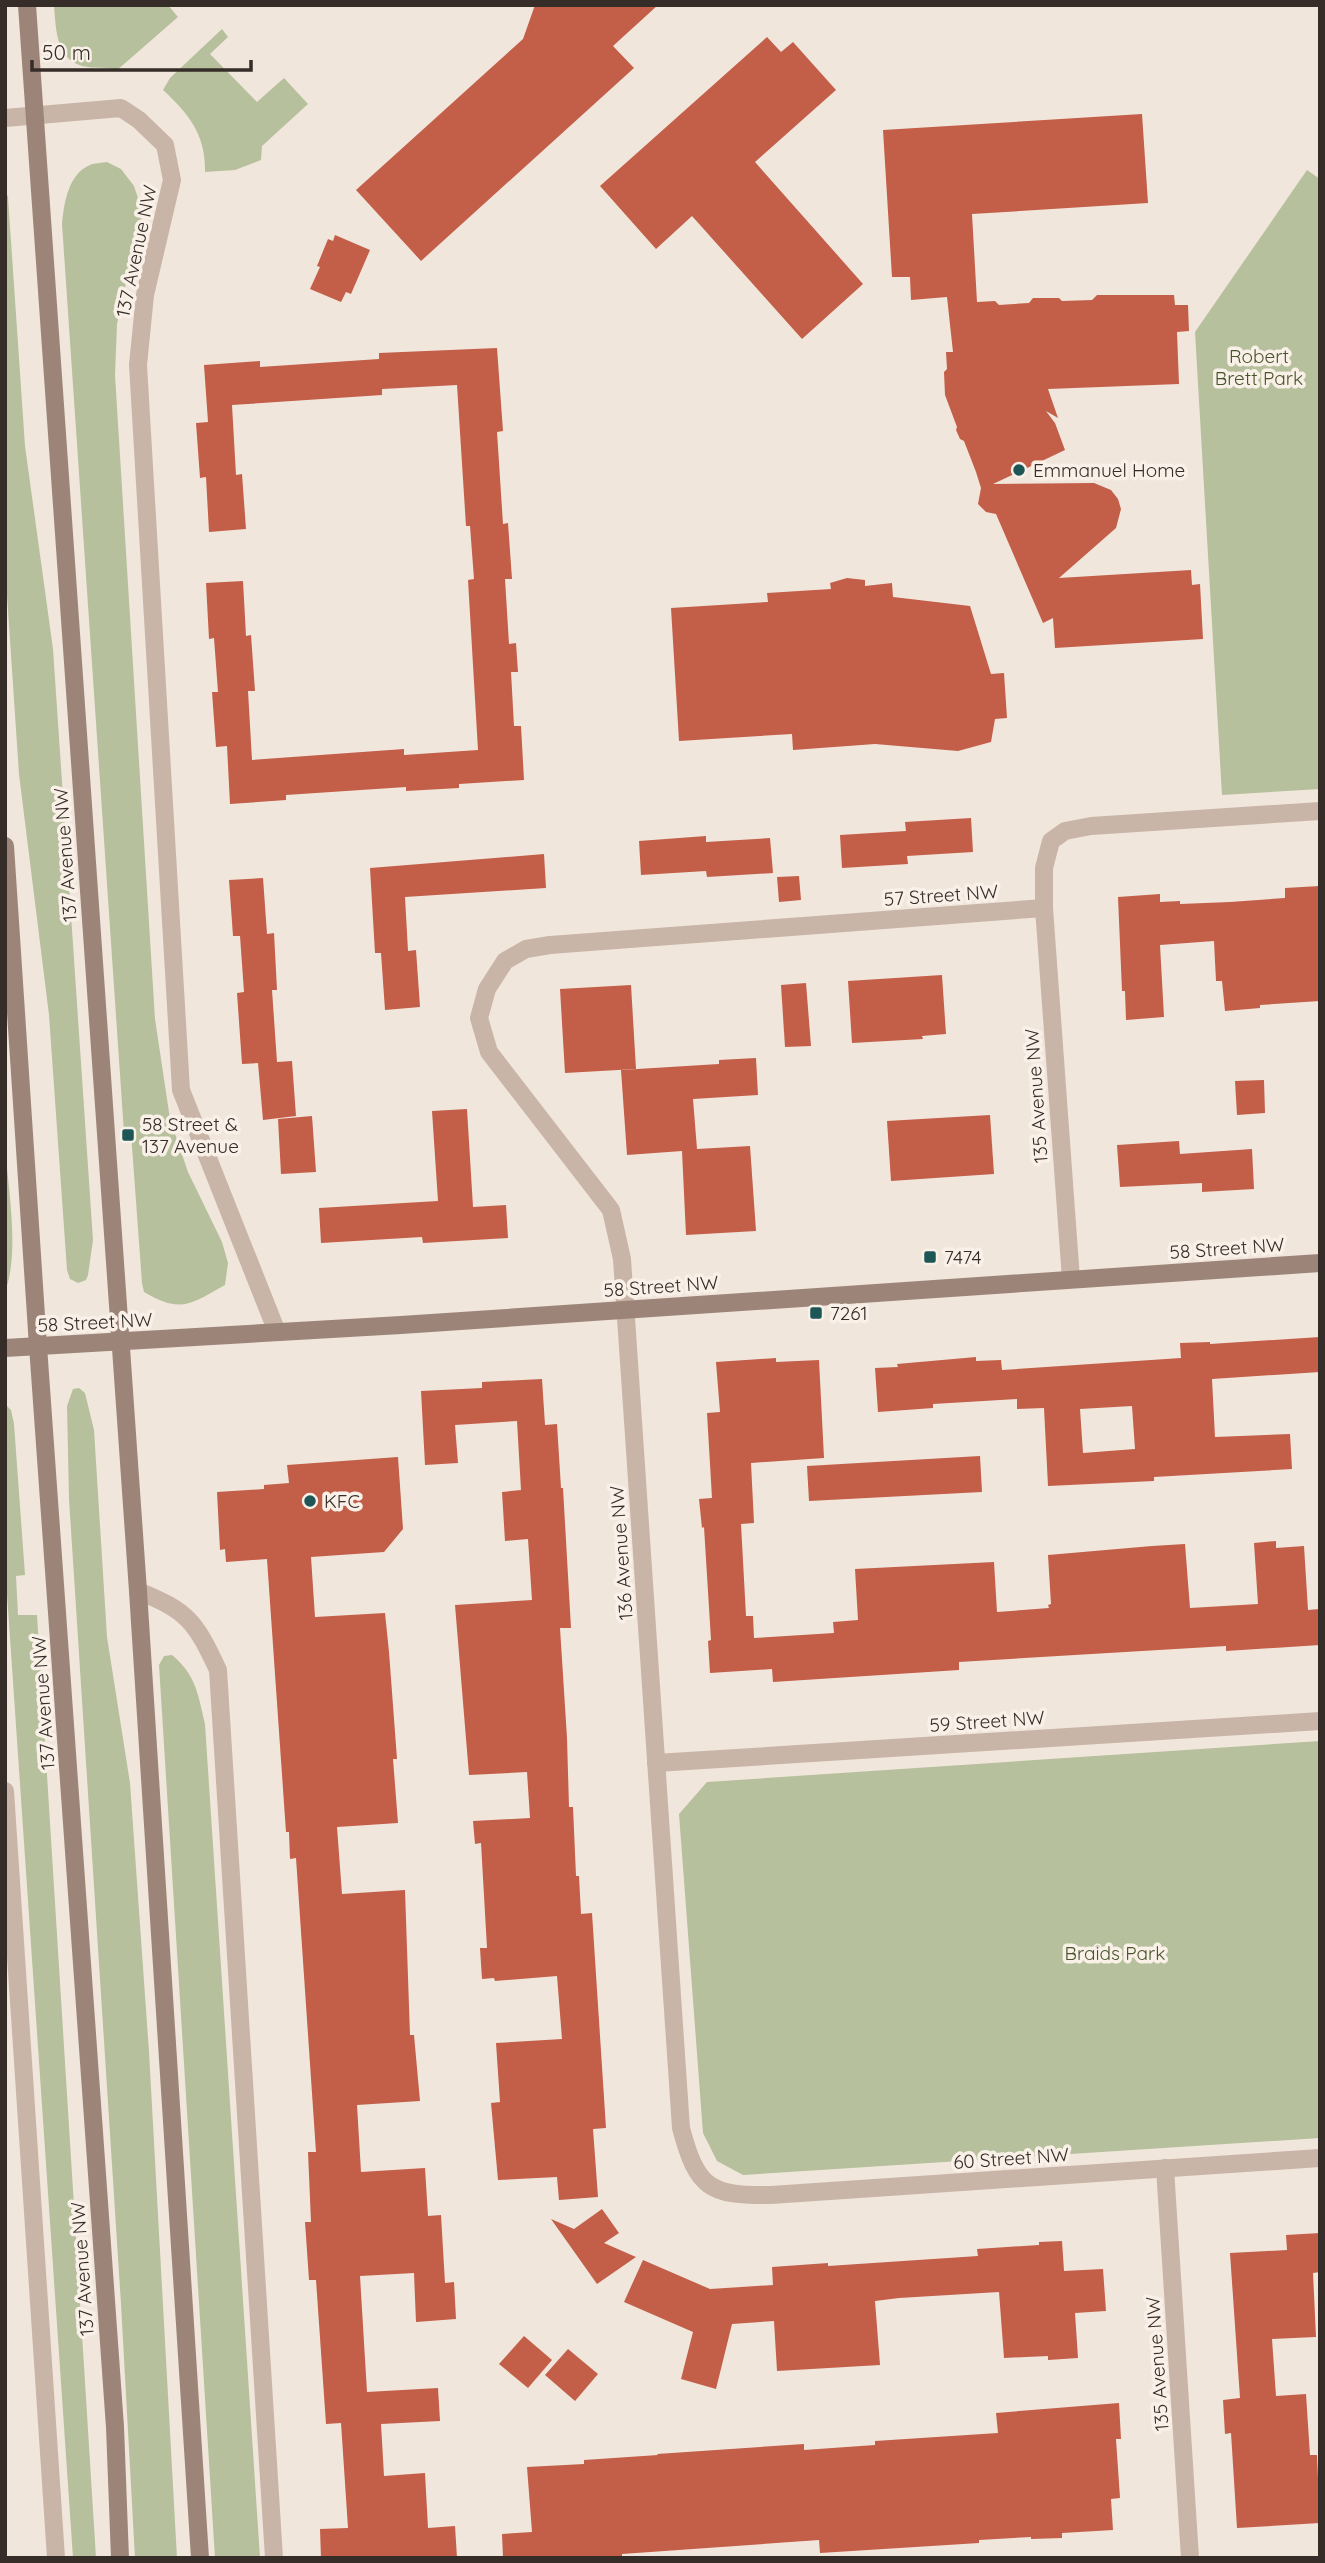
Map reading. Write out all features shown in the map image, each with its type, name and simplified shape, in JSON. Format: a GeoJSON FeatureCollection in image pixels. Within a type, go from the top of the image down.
{"type":"FeatureCollection","features":[{"type":"Feature","properties":{"kind":"main road","name":"137 Avenue NW"},"geometry":{"type":"LineString","coordinates":[[27,5],[138,1591],[200,2558]]}},
{"type":"Feature","properties":{"kind":"main road","name":"137 Avenue NW"},"geometry":{"type":"LineString","coordinates":[[5,846],[114,2414],[120,2558]]}},
{"type":"Feature","properties":{"kind":"main road","name":"58 Street NW"},"geometry":{"type":"LineString","coordinates":[[5,1348],[1320,1263]]}},
{"type":"Feature","properties":{"kind":"street","name":"137 Avenue NW"},"geometry":{"type":"LineString","coordinates":[[34,116],[121,108],[139,120],[165,145],[172,180],[145,295],[138,365],[181,1090],[277,1332]]}},
{"type":"Feature","properties":{"kind":"street"},"geometry":{"type":"LineString","coordinates":[[5,118],[34,116]]}},
{"type":"Feature","properties":{"kind":"street"},"geometry":{"type":"LineString","coordinates":[[1044,908],[1044,868],[1051,841],[1065,831],[1091,826],[1320,811]]}},
{"type":"Feature","properties":{"kind":"street","name":"57 Street NW"},"geometry":{"type":"LineString","coordinates":[[505,961],[526,949],[550,945],[1044,908]]}},
{"type":"Feature","properties":{"kind":"street","name":"135 Avenue NW"},"geometry":{"type":"LineString","coordinates":[[1044,908],[1071,1279]]}},
{"type":"Feature","properties":{"kind":"street","name":"136 Avenue NW"},"geometry":{"type":"LineString","coordinates":[[505,961],[487,989],[479,1018],[489,1052],[611,1210],[622,1259],[681,2128],[689,2160],[708,2185]]}},
{"type":"Feature","properties":{"kind":"street"},"geometry":{"type":"LineString","coordinates":[[138,1591],[171,1604],[187,1616],[205,1642],[218,1671],[274,2558]]}},
{"type":"Feature","properties":{"kind":"street","name":"59 Street NW"},"geometry":{"type":"LineString","coordinates":[[656,1763],[1320,1721]]}},
{"type":"Feature","properties":{"kind":"street"},"geometry":{"type":"LineString","coordinates":[[5,1791],[56,2558]]}},
{"type":"Feature","properties":{"kind":"street","name":"60 Street NW"},"geometry":{"type":"LineString","coordinates":[[708,2185],[735,2195],[771,2195],[1320,2158]]}},
{"type":"Feature","properties":{"kind":"street","name":"135 Avenue NW"},"geometry":{"type":"LineString","coordinates":[[1165,2168],[1190,2558]]}},
{"type":"Feature","properties":{"kind":"green space"},"geometry":{"type":"Polygon","coordinates":[[[54,5],[168,5],[178,17],[116,71],[88,67],[69,59],[57,35],[54,5]]]}},
{"type":"Feature","properties":{"kind":"green space"},"geometry":{"type":"Polygon","coordinates":[[[222,29],[228,37],[210,54],[257,102],[284,78],[308,104],[262,146],[261,160],[235,170],[205,172],[203,147],[194,126],[163,90],[170,78],[222,29]]]}},
{"type":"Feature","properties":{"kind":"green space"},"geometry":{"type":"Polygon","coordinates":[[[107,162],[121,169],[134,186],[141,207],[142,229],[130,265],[117,324],[115,375],[155,1019],[170,1119],[188,1172],[222,1242],[228,1263],[225,1285],[186,1304],[167,1303],[144,1292],[131,1133],[124,1133],[62,224],[68,190],[77,175],[90,165],[107,162]]]}},
{"type":"Feature","properties":{"kind":"green space","name":"Robert Brett Park"},"geometry":{"type":"Polygon","coordinates":[[[1307,170],[1320,179],[1320,789],[1222,795],[1195,332],[1307,170]]]}},
{"type":"Feature","properties":{"kind":"green space"},"geometry":{"type":"Polygon","coordinates":[[[5,189],[8,197],[25,446],[53,649],[93,1240],[88,1275],[86,1280],[78,1283],[70,1279],[67,1270],[49,1015],[19,774],[5,566],[5,189]]]}},
{"type":"Feature","properties":{"kind":"green space"},"geometry":{"type":"Polygon","coordinates":[[[5,1145],[12,1258],[5,1292],[5,1145]]]}},
{"type":"Feature","properties":{"kind":"green space"},"geometry":{"type":"Polygon","coordinates":[[[79,1388],[85,1393],[94,1430],[107,1637],[130,1783],[149,2052],[177,2558],[135,2558],[69,1499],[67,1406],[73,1389],[79,1388]]]}},
{"type":"Feature","properties":{"kind":"green space"},"geometry":{"type":"Polygon","coordinates":[[[5,1404],[11,1410],[14,1424],[25,1575],[16,1576],[18,1615],[37,1615],[96,2558],[73,2558],[5,1565],[5,1404]]]}},
{"type":"Feature","properties":{"kind":"green space"},"geometry":{"type":"Polygon","coordinates":[[[172,1655],[191,1678],[205,1724],[260,2558],[215,2558],[159,1665],[164,1656],[172,1655]]]}},
{"type":"Feature","properties":{"kind":"green space","name":"Braids Park"},"geometry":{"type":"Polygon","coordinates":[[[1320,1741],[1320,2138],[743,2175],[717,2161],[703,2133],[679,1814],[707,1782],[1320,1741]]]}},
{"type":"Feature","properties":{"kind":"building"},"geometry":{"type":"Polygon","coordinates":[[[535,5],[658,5],[613,46],[634,68],[421,261],[356,190],[523,39],[535,5]]]}},
{"type":"Feature","properties":{"kind":"building"},"geometry":{"type":"Polygon","coordinates":[[[767,37],[781,52],[793,42],[836,90],[755,162],[863,284],[802,339],[692,216],[656,249],[600,186],[767,37]]]}},
{"type":"Feature","properties":{"kind":"building","name":"Emmanuel Home"},"geometry":{"type":"Polygon","coordinates":[[[1142,114],[1148,203],[972,214],[977,302],[995,301],[999,305],[1029,303],[1033,298],[1059,298],[1062,301],[1092,300],[1097,295],[1174,295],[1175,305],[1188,305],[1189,331],[1177,332],[1179,384],[1048,389],[1058,418],[1046,411],[1055,423],[1065,450],[993,484],[1094,483],[1111,490],[1121,509],[1116,528],[1059,578],[1191,570],[1192,585],[1200,584],[1203,639],[1055,648],[1053,618],[1043,623],[996,514],[986,512],[978,504],[981,488],[964,441],[956,430],[945,395],[946,352],[953,352],[947,297],[911,300],[910,277],[892,277],[883,130],[1142,114]]]}},
{"type":"Feature","properties":{"kind":"building"},"geometry":{"type":"Polygon","coordinates":[[[335,235],[370,250],[351,294],[346,292],[341,302],[310,289],[328,239],[333,241],[335,235]]]}},
{"type":"Feature","properties":{"kind":"building"},"geometry":{"type":"Polygon","coordinates":[[[497,348],[503,431],[497,432],[503,524],[508,523],[512,579],[505,579],[509,644],[516,643],[518,672],[511,672],[514,726],[521,726],[524,780],[459,784],[459,788],[406,791],[406,787],[286,795],[286,800],[230,804],[227,746],[216,747],[212,692],[218,692],[214,638],[209,639],[206,583],[243,581],[246,636],[251,635],[255,691],[248,691],[252,760],[404,749],[404,755],[478,750],[468,580],[474,579],[470,526],[466,526],[457,385],[382,389],[382,395],[232,405],[236,475],[242,474],[246,529],[209,532],[206,477],[200,478],[196,423],[208,422],[204,365],[260,361],[260,367],[379,359],[379,353],[497,348]]]}},
{"type":"Feature","properties":{"kind":"building"},"geometry":{"type":"Polygon","coordinates":[[[847,578],[865,580],[865,586],[892,583],[893,597],[970,606],[991,674],[1004,673],[1007,718],[995,719],[991,742],[958,751],[875,744],[793,750],[792,734],[679,741],[671,608],[768,602],[767,593],[831,589],[830,583],[847,578]]]}},
{"type":"Feature","properties":{"kind":"building"},"geometry":{"type":"Polygon","coordinates":[[[971,818],[973,852],[907,856],[908,864],[842,868],[840,835],[906,831],[905,822],[971,818]]]}},
{"type":"Feature","properties":{"kind":"building"},"geometry":{"type":"Polygon","coordinates":[[[706,836],[706,842],[770,838],[773,873],[707,877],[706,871],[641,875],[639,841],[706,836]]]}},
{"type":"Feature","properties":{"kind":"building"},"geometry":{"type":"Polygon","coordinates":[[[544,854],[546,888],[405,897],[408,951],[416,950],[420,1007],[385,1010],[381,953],[375,953],[370,868],[544,854]]]}},
{"type":"Feature","properties":{"kind":"building"},"geometry":{"type":"Polygon","coordinates":[[[799,876],[801,900],[779,902],[777,877],[799,876]]]}},
{"type":"Feature","properties":{"kind":"building"},"geometry":{"type":"Polygon","coordinates":[[[263,878],[267,934],[274,933],[277,990],[272,990],[277,1062],[292,1061],[296,1116],[263,1120],[258,1063],[242,1064],[237,993],[244,992],[240,936],[233,936],[229,880],[263,878]]]}},
{"type":"Feature","properties":{"kind":"building"},"geometry":{"type":"Polygon","coordinates":[[[1320,886],[1320,1001],[1260,1005],[1260,1008],[1225,1011],[1222,981],[1216,981],[1214,941],[1160,945],[1164,1017],[1126,1020],[1125,991],[1122,991],[1118,897],[1160,894],[1160,902],[1230,902],[1285,898],[1285,888],[1320,886]]]}},
{"type":"Feature","properties":{"kind":"building"},"geometry":{"type":"Polygon","coordinates":[[[942,975],[946,1034],[922,1036],[923,1039],[852,1043],[848,981],[942,975]]]}},
{"type":"Feature","properties":{"kind":"building"},"geometry":{"type":"Polygon","coordinates":[[[806,983],[811,1046],[785,1047],[781,985],[806,983]]]}},
{"type":"Feature","properties":{"kind":"building"},"geometry":{"type":"Polygon","coordinates":[[[631,985],[636,1069],[565,1073],[560,989],[631,985]]]}},
{"type":"Feature","properties":{"kind":"building"},"geometry":{"type":"Polygon","coordinates":[[[756,1058],[758,1095],[693,1099],[697,1149],[750,1146],[756,1231],[686,1235],[682,1151],[627,1155],[621,1070],[719,1064],[719,1060],[756,1058]]]}},
{"type":"Feature","properties":{"kind":"building"},"geometry":{"type":"Polygon","coordinates":[[[1264,1080],[1265,1113],[1237,1115],[1235,1081],[1264,1080]]]}},
{"type":"Feature","properties":{"kind":"building"},"geometry":{"type":"Polygon","coordinates":[[[467,1109],[473,1207],[506,1205],[508,1238],[423,1243],[422,1237],[321,1243],[319,1208],[438,1201],[432,1111],[467,1109]]]}},
{"type":"Feature","properties":{"kind":"building"},"geometry":{"type":"Polygon","coordinates":[[[990,1115],[994,1174],[891,1181],[887,1121],[990,1115]]]}},
{"type":"Feature","properties":{"kind":"building"},"geometry":{"type":"Polygon","coordinates":[[[312,1116],[316,1172],[281,1174],[278,1119],[312,1116]]]}},
{"type":"Feature","properties":{"kind":"building"},"geometry":{"type":"Polygon","coordinates":[[[1179,1141],[1180,1154],[1252,1149],[1254,1189],[1202,1192],[1202,1183],[1120,1187],[1117,1145],[1179,1141]]]}},
{"type":"Feature","properties":{"kind":"building"},"geometry":{"type":"Polygon","coordinates":[[[1320,1337],[1320,1372],[1212,1379],[1215,1437],[1290,1434],[1292,1469],[1154,1477],[1154,1481],[1048,1486],[1044,1408],[1017,1409],[1017,1399],[933,1404],[933,1408],[878,1412],[875,1368],[976,1357],[976,1361],[1001,1360],[1002,1370],[1181,1358],[1180,1343],[1210,1344],[1320,1337]],[[1132,1406],[1080,1409],[1083,1453],[1135,1449],[1132,1406]]]}},
{"type":"Feature","properties":{"kind":"building"},"geometry":{"type":"Polygon","coordinates":[[[776,1358],[776,1362],[819,1360],[824,1458],[751,1463],[754,1523],[741,1524],[746,1616],[753,1616],[754,1638],[834,1633],[833,1622],[858,1620],[855,1569],[994,1562],[997,1612],[1049,1608],[1048,1555],[1152,1546],[1185,1544],[1190,1608],[1258,1604],[1254,1543],[1276,1541],[1276,1548],[1304,1546],[1308,1610],[1320,1609],[1320,1645],[1226,1651],[1226,1646],[959,1662],[959,1670],[773,1682],[772,1669],[710,1673],[708,1641],[711,1640],[704,1527],[702,1528],[699,1499],[712,1498],[707,1413],[720,1412],[716,1362],[776,1358]]]}},
{"type":"Feature","properties":{"kind":"building"},"geometry":{"type":"Polygon","coordinates":[[[542,1379],[545,1425],[557,1424],[563,1488],[571,1628],[560,1628],[569,1807],[573,1807],[576,1876],[579,1876],[581,1914],[592,1913],[606,2128],[593,2129],[598,2197],[559,2200],[557,2177],[498,2180],[491,2103],[500,2102],[496,2043],[562,2039],[557,1976],[495,1981],[494,1978],[482,1979],[480,1948],[487,1948],[481,1843],[475,1844],[473,1821],[530,1818],[527,1772],[469,1775],[455,1605],[532,1600],[528,1539],[505,1541],[502,1492],[521,1490],[517,1421],[455,1425],[458,1463],[425,1465],[421,1391],[482,1388],[482,1382],[542,1379]]]}},
{"type":"Feature","properties":{"kind":"building"},"geometry":{"type":"Polygon","coordinates":[[[980,1456],[982,1492],[809,1501],[807,1466],[980,1456]]]}},
{"type":"Feature","properties":{"kind":"building"},"geometry":{"type":"Polygon","coordinates":[[[398,1457],[403,1529],[384,1552],[311,1557],[315,1617],[385,1613],[397,1759],[393,1759],[398,1823],[337,1827],[342,1894],[405,1890],[410,2035],[414,2035],[420,2101],[357,2105],[361,2172],[425,2168],[428,2216],[441,2215],[445,2283],[454,2282],[456,2319],[416,2322],[414,2273],[360,2276],[367,2392],[438,2388],[440,2421],[381,2424],[384,2476],[425,2473],[428,2528],[455,2526],[457,2558],[321,2558],[320,2529],[348,2528],[341,2423],[326,2424],[316,2280],[309,2280],[305,2222],[311,2222],[308,2152],[316,2152],[296,1858],[290,1859],[289,1832],[286,1832],[267,1559],[226,1562],[225,1549],[220,1550],[217,1492],[264,1489],[264,1485],[289,1483],[287,1465],[398,1457]]]}},
{"type":"Feature","properties":{"kind":"building"},"geometry":{"type":"Polygon","coordinates":[[[602,2209],[619,2233],[604,2243],[636,2257],[597,2284],[551,2219],[574,2229],[602,2209]]]}},
{"type":"Feature","properties":{"kind":"building"},"geometry":{"type":"Polygon","coordinates":[[[1320,2233],[1320,2272],[1313,2273],[1316,2337],[1272,2339],[1276,2396],[1306,2394],[1310,2455],[1317,2455],[1320,2523],[1237,2528],[1231,2433],[1225,2434],[1223,2400],[1240,2398],[1230,2253],[1287,2250],[1286,2235],[1320,2233]]]}},
{"type":"Feature","properties":{"kind":"building"},"geometry":{"type":"Polygon","coordinates":[[[1062,2241],[1064,2271],[1103,2269],[1106,2311],[1075,2313],[1078,2358],[1004,2358],[999,2292],[899,2298],[875,2301],[880,2365],[777,2371],[774,2321],[732,2324],[716,2389],[681,2379],[693,2332],[624,2302],[643,2260],[710,2289],[773,2285],[772,2267],[978,2256],[977,2249],[1062,2241]]]}},
{"type":"Feature","properties":{"kind":"building"},"geometry":{"type":"Polygon","coordinates":[[[524,2336],[552,2360],[528,2388],[499,2364],[524,2336]]]}},
{"type":"Feature","properties":{"kind":"building"},"geometry":{"type":"Polygon","coordinates":[[[568,2349],[598,2374],[575,2401],[545,2375],[568,2349]]]}},
{"type":"Feature","properties":{"kind":"building"},"geometry":{"type":"Polygon","coordinates":[[[1119,2403],[1121,2439],[1116,2439],[1120,2498],[1111,2499],[1113,2530],[1062,2533],[1062,2538],[979,2540],[979,2543],[820,2553],[819,2540],[622,2554],[622,2558],[503,2558],[502,2534],[532,2532],[527,2467],[584,2464],[584,2460],[657,2454],[804,2444],[804,2450],[875,2445],[875,2441],[998,2433],[996,2413],[1119,2403]]]}},
{"type":"Feature","properties":{"kind":"place","name":"Emmanuel Home"},"geometry":{"type":"Point","coordinates":[1019,470]}},
{"type":"Feature","properties":{"kind":"place","name":"58 Street & 137 Avenue"},"geometry":{"type":"Point","coordinates":[128,1135]}},
{"type":"Feature","properties":{"kind":"place","name":"7474"},"geometry":{"type":"Point","coordinates":[930,1257]}},
{"type":"Feature","properties":{"kind":"place","name":"7261"},"geometry":{"type":"Point","coordinates":[816,1313]}},
{"type":"Feature","properties":{"kind":"place","name":"KFC"},"geometry":{"type":"Point","coordinates":[310,1501]}}]}
